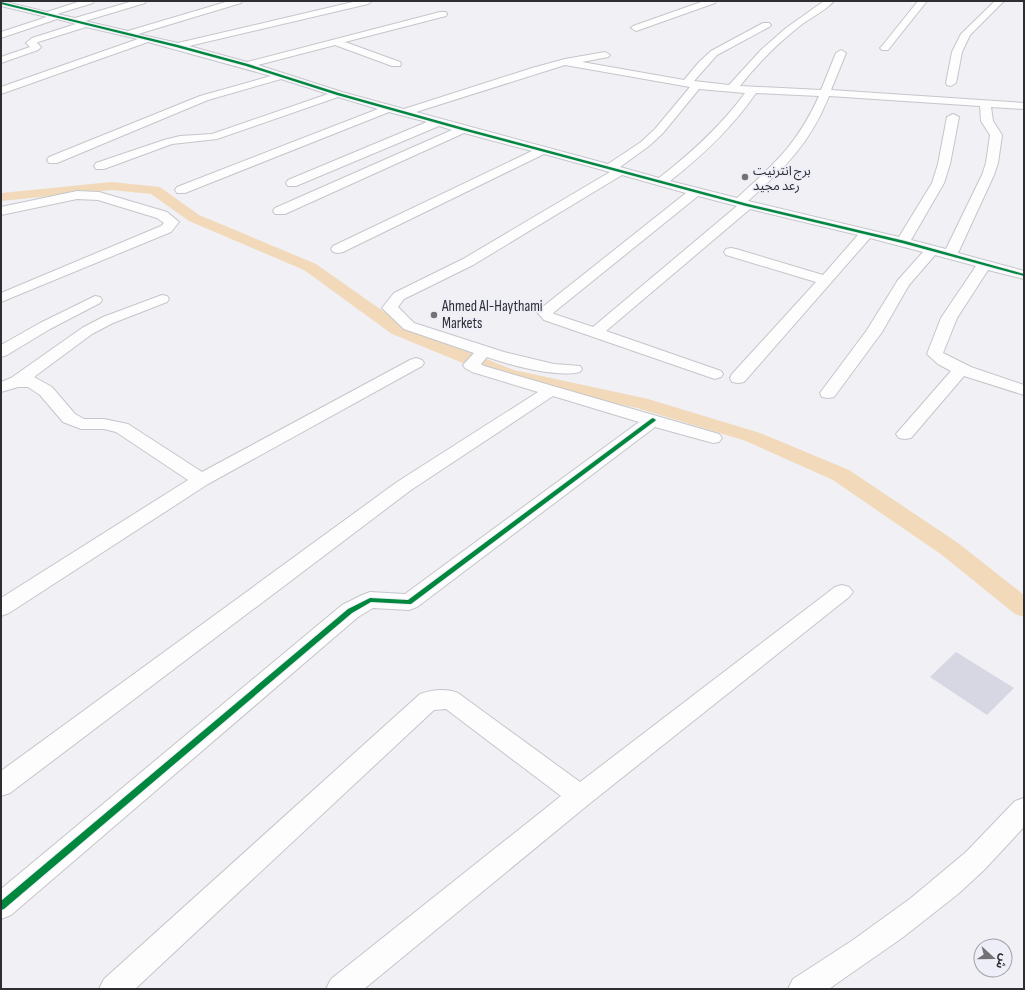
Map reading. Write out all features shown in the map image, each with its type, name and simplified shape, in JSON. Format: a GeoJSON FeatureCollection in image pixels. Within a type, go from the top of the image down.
{"type":"FeatureCollection","features":[{"type":"Feature","properties":{"kind":"street"},"geometry":{"type":"LineString","coordinates":[[14,18],[90,1]]}},
{"type":"Feature","properties":{"kind":"street"},"geometry":{"type":"LineString","coordinates":[[1,60],[35,48],[36,46],[31,43],[35,40],[80,22],[142,1]]}},
{"type":"Feature","properties":{"kind":"street"},"geometry":{"type":"LineString","coordinates":[[127,34],[238,1]]}},
{"type":"Feature","properties":{"kind":"street"},"geometry":{"type":"LineString","coordinates":[[177,46],[368,1]]}},
{"type":"Feature","properties":{"kind":"street"},"geometry":{"type":"LineString","coordinates":[[636,28],[712,1]]}},
{"type":"Feature","properties":{"kind":"street"},"geometry":{"type":"LineString","coordinates":[[732,89],[746,70],[782,36],[830,1]]}},
{"type":"Feature","properties":{"kind":"street"},"geometry":{"type":"LineString","coordinates":[[885,48],[923,1]]}},
{"type":"Feature","properties":{"kind":"street"},"geometry":{"type":"LineString","coordinates":[[951,83],[957,52],[966,34],[1000,1]]}},
{"type":"Feature","properties":{"kind":"street"},"geometry":{"type":"LineString","coordinates":[[2,4],[42,12],[177,46],[247,65],[338,94],[463,129],[743,204],[903,242],[1024,275]]}},
{"type":"Feature","properties":{"kind":"street"},"geometry":{"type":"LineString","coordinates":[[1,35],[42,12]]}},
{"type":"Feature","properties":{"kind":"street"},"geometry":{"type":"LineString","coordinates":[[247,65],[443,14]]}},
{"type":"Feature","properties":{"kind":"street"},"geometry":{"type":"LineString","coordinates":[[574,369],[554,369],[499,356],[408,326],[390,308],[399,296],[468,262],[616,169],[659,131],[691,85],[706,60],[713,54],[766,25]]}},
{"type":"Feature","properties":{"kind":"street"},"geometry":{"type":"LineString","coordinates":[[753,33],[782,36]]}},
{"type":"Feature","properties":{"kind":"street"},"geometry":{"type":"LineString","coordinates":[[1,90],[147,39]]}},
{"type":"Feature","properties":{"kind":"street"},"geometry":{"type":"LineString","coordinates":[[335,42],[396,64]]}},
{"type":"Feature","properties":{"kind":"street"},"geometry":{"type":"LineString","coordinates":[[596,333],[743,204],[786,158],[799,143],[812,121],[841,53]]}},
{"type":"Feature","properties":{"kind":"street"},"geometry":{"type":"LineString","coordinates":[[406,112],[536,70],[565,62],[605,55]]}},
{"type":"Feature","properties":{"kind":"street"},"geometry":{"type":"LineString","coordinates":[[565,62],[691,85],[752,91],[824,93],[1024,106]]}},
{"type":"Feature","properties":{"kind":"street"},"geometry":{"type":"LineString","coordinates":[[53,160],[204,98],[281,76]]}},
{"type":"Feature","properties":{"kind":"street"},"geometry":{"type":"LineString","coordinates":[[662,182],[713,140],[738,112],[752,91]]}},
{"type":"Feature","properties":{"kind":"street"},"geometry":{"type":"LineString","coordinates":[[100,166],[180,139],[213,138],[338,94]]}},
{"type":"Feature","properties":{"kind":"street"},"geometry":{"type":"LineString","coordinates":[[950,255],[992,163],[996,136],[987,121],[985,104]]}},
{"type":"Feature","properties":{"kind":"street"},"geometry":{"type":"LineString","coordinates":[[181,190],[389,108]]}},
{"type":"Feature","properties":{"kind":"street"},"geometry":{"type":"LineString","coordinates":[[903,242],[938,183],[944,164],[953,117]]}},
{"type":"Feature","properties":{"kind":"street"},"geometry":{"type":"LineString","coordinates":[[292,183],[438,122]]}},
{"type":"Feature","properties":{"kind":"street"},"geometry":{"type":"LineString","coordinates":[[280,212],[463,129]]}},
{"type":"Feature","properties":{"kind":"street"},"geometry":{"type":"LineString","coordinates":[[338,249],[544,150]]}},
{"type":"Feature","properties":{"kind":"street"},"geometry":{"type":"LineString","coordinates":[[696,191],[545,312],[549,317],[715,374]]}},
{"type":"Feature","properties":{"kind":"street"},"geometry":{"type":"LineString","coordinates":[[1,211],[77,195],[99,196],[162,214],[172,222],[166,229],[1,298]]}},
{"type":"Feature","properties":{"kind":"street"},"geometry":{"type":"LineString","coordinates":[[738,378],[867,234]]}},
{"type":"Feature","properties":{"kind":"street"},"geometry":{"type":"LineString","coordinates":[[828,393],[874,332],[903,283],[932,250]]}},
{"type":"Feature","properties":{"kind":"street"},"geometry":{"type":"LineString","coordinates":[[730,252],[825,280]]}},
{"type":"Feature","properties":{"kind":"street"},"geometry":{"type":"LineString","coordinates":[[985,264],[955,307],[939,339],[935,354],[944,362],[961,369],[1024,390]]}},
{"type":"Feature","properties":{"kind":"street"},"geometry":{"type":"LineString","coordinates":[[9,384],[87,332],[108,320],[162,299]]}},
{"type":"Feature","properties":{"kind":"street"},"geometry":{"type":"LineString","coordinates":[[1,352],[95,300]]}},
{"type":"Feature","properties":{"kind":"street"},"geometry":{"type":"LineString","coordinates":[[484,351],[471,365],[478,369],[713,438]]}},
{"type":"Feature","properties":{"kind":"street"},"geometry":{"type":"LineString","coordinates":[[1,608],[201,480],[416,364]]}},
{"type":"Feature","properties":{"kind":"street"},"geometry":{"type":"LineString","coordinates":[[906,434],[961,369]]}},
{"type":"Feature","properties":{"kind":"street"},"geometry":{"type":"LineString","coordinates":[[9,384],[32,382],[46,391],[69,418],[81,424],[104,424],[122,428],[201,480]]}},
{"type":"Feature","properties":{"kind":"street"},"geometry":{"type":"LineString","coordinates":[[1,785],[404,486],[552,390]]}},
{"type":"Feature","properties":{"kind":"street"},"geometry":{"type":"LineString","coordinates":[[1,906],[350,612],[370,600],[409,602],[653,420]]}},
{"type":"Feature","properties":{"kind":"street"},"geometry":{"type":"LineString","coordinates":[[341,989],[580,796],[842,592]]}},
{"type":"Feature","properties":{"kind":"street"},"geometry":{"type":"LineString","coordinates":[[114,989],[428,701],[450,699],[580,796]]}},
{"type":"Feature","properties":{"kind":"street"},"geometry":{"type":"LineString","coordinates":[[803,989],[872,944],[961,876],[1024,809]]}},
{"type":"Feature","properties":{"kind":"building"},"geometry":{"type":"Polygon","coordinates":[[[956,652],[1014,688],[987,715],[930,677],[956,652]]]}},
{"type":"Feature","properties":{"kind":"waterway"},"geometry":{"type":"LineString","coordinates":[[1,197],[111,186],[155,190],[194,218],[310,267],[398,330],[509,375],[641,403],[753,437],[841,475],[950,549],[1024,608]]}},
{"type":"Feature","properties":{"kind":"cycle path"},"geometry":{"type":"LineString","coordinates":[[1,3],[177,46],[247,65],[338,94],[463,129],[747,205],[903,242],[1024,275]]}},
{"type":"Feature","properties":{"kind":"cycle path"},"geometry":{"type":"LineString","coordinates":[[1,906],[350,611],[370,600],[409,602],[653,420]]}},
{"type":"Feature","properties":{"kind":"place","name":"برج انترنيت رعد مجيد"},"geometry":{"type":"Point","coordinates":[745,177]}},
{"type":"Feature","properties":{"kind":"place","name":"Ahmed Al-Haythami Markets"},"geometry":{"type":"Point","coordinates":[434,315]}}]}
